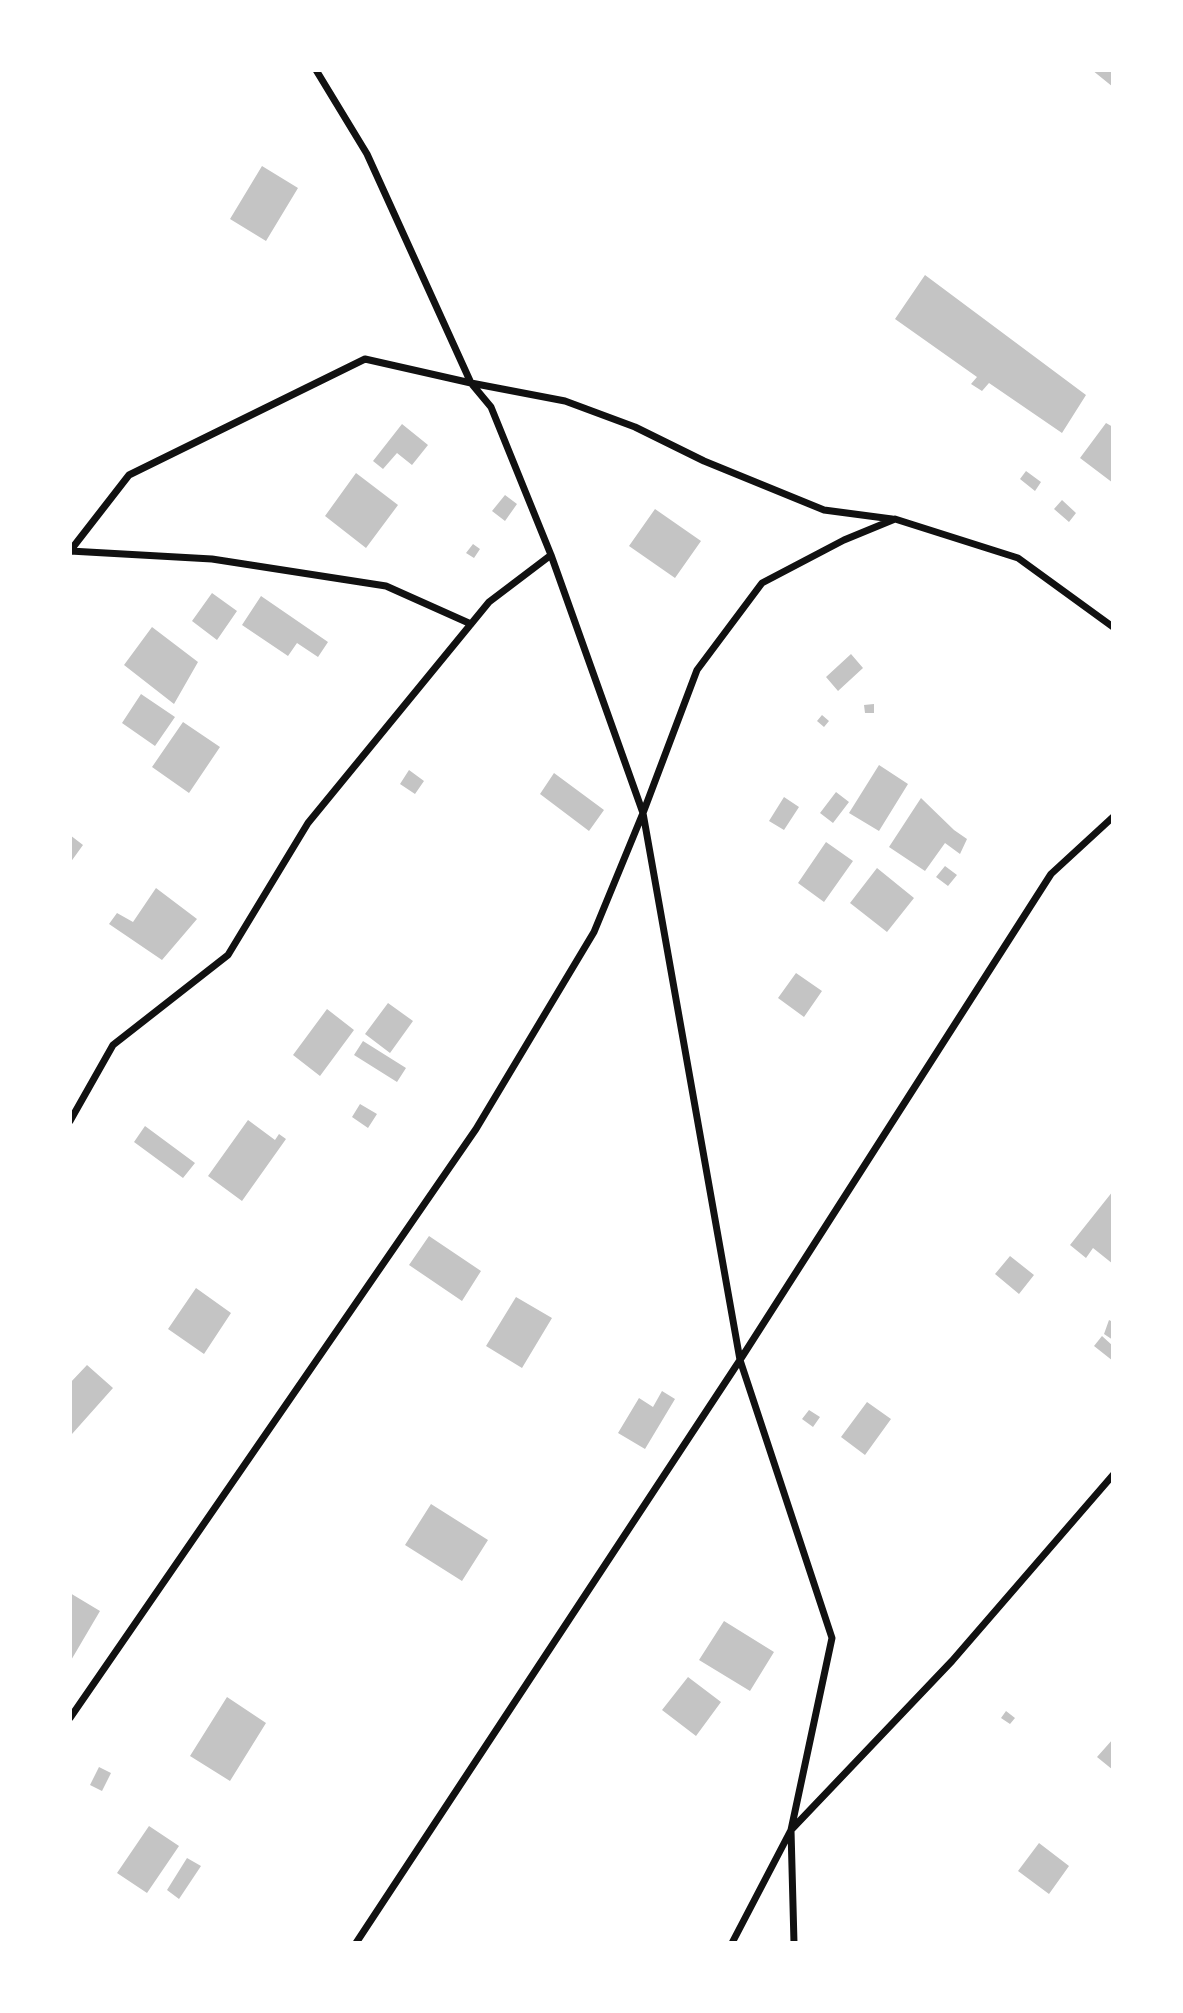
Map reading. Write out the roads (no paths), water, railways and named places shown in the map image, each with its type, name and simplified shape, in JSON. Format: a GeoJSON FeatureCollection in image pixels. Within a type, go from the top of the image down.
{"type":"FeatureCollection","features":[{"type":"Feature","properties":{"kind":"street"},"geometry":{"type":"LineString","coordinates":[[315,71],[367,155],[471,383],[491,407],[551,555],[643,813],[740,1360],[832,1639],[791,1830],[794,1943]]}},
{"type":"Feature","properties":{"kind":"street"},"geometry":{"type":"LineString","coordinates":[[70,551],[129,475],[365,359],[577,405],[635,427],[704,461],[824,510],[895,519],[1018,558],[1113,627]]}},
{"type":"Feature","properties":{"kind":"street"},"geometry":{"type":"LineString","coordinates":[[70,1718],[476,1129],[594,932],[697,670],[762,583],[844,540],[895,519]]}},
{"type":"Feature","properties":{"kind":"street"},"geometry":{"type":"LineString","coordinates":[[70,551],[212,559],[386,586],[471,624]]}},
{"type":"Feature","properties":{"kind":"street"},"geometry":{"type":"LineString","coordinates":[[70,1121],[113,1045],[228,955],[308,823],[489,602],[551,555]]}},
{"type":"Feature","properties":{"kind":"street"},"geometry":{"type":"LineString","coordinates":[[356,1943],[740,1360],[1051,874],[1113,817]]}},
{"type":"Feature","properties":{"kind":"street"},"geometry":{"type":"LineString","coordinates":[[733,1943],[791,1830],[952,1661],[1113,1475]]}}]}
